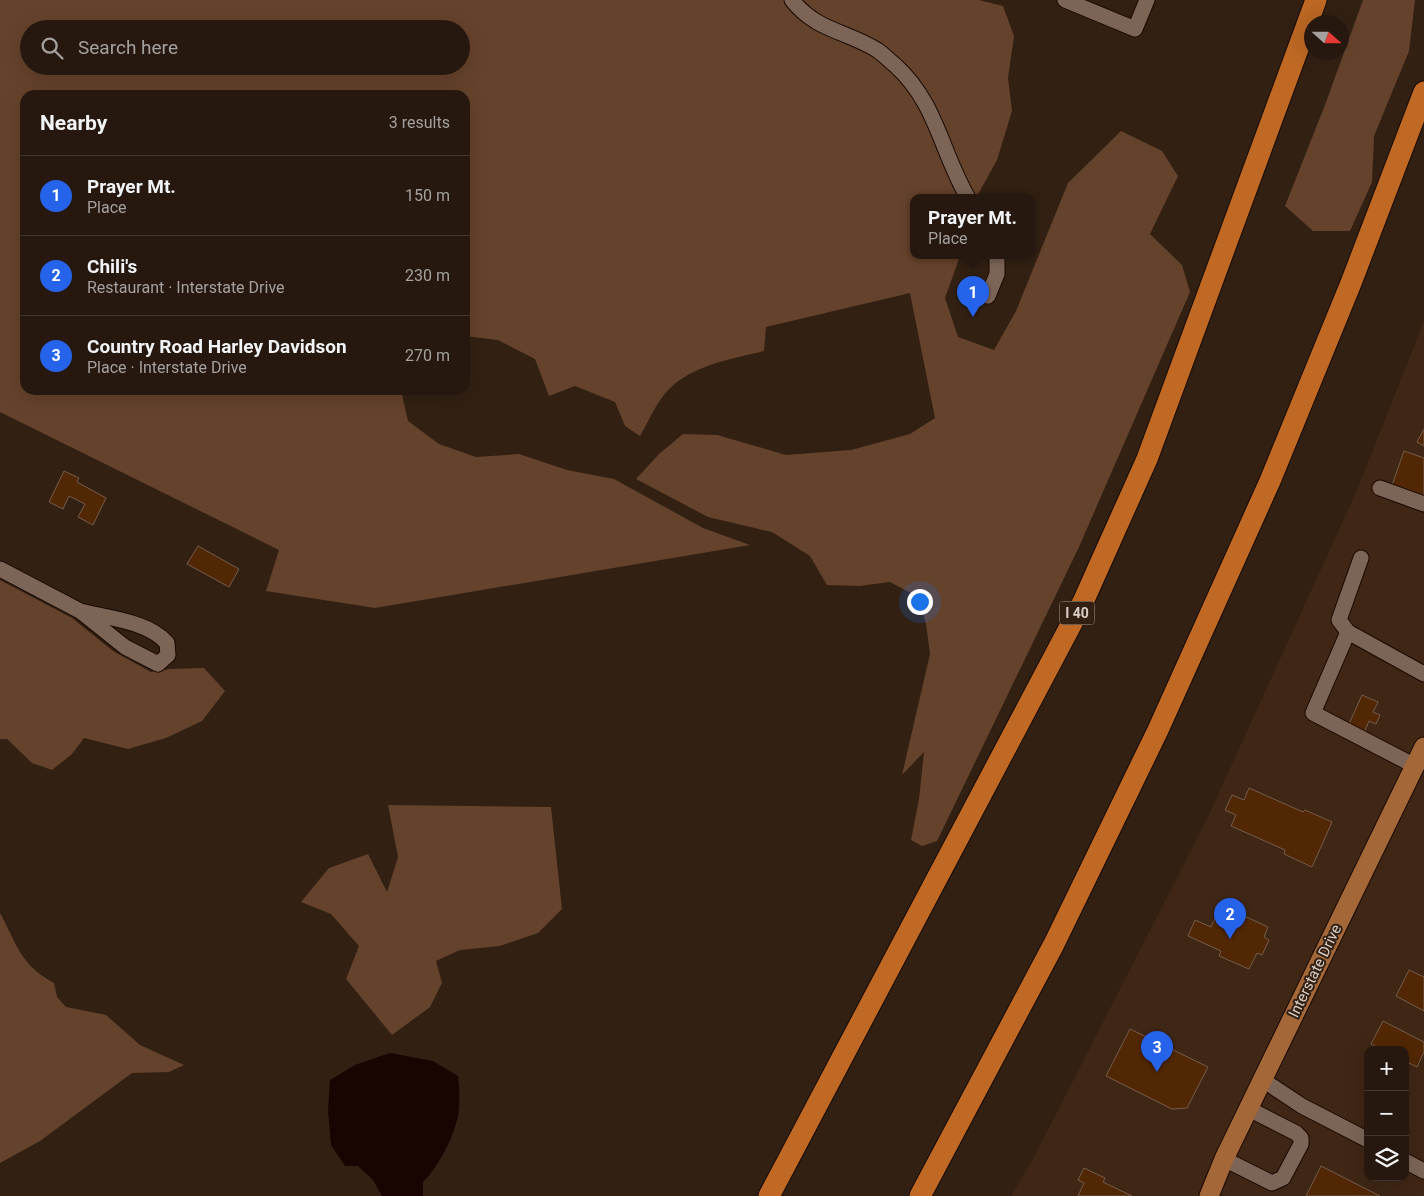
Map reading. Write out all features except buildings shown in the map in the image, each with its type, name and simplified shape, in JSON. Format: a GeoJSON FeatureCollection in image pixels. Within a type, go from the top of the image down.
{"type":"FeatureCollection","features":[{"type":"Feature","properties":{"kind":"highway","name":"I 40"},"geometry":{"type":"LineString","coordinates":[[769,1196],[1083,602],[1151,450],[1316,0]]}},
{"type":"Feature","properties":{"kind":"highway"},"geometry":{"type":"LineString","coordinates":[[920,1196],[1054,944],[1158,730],[1270,481],[1351,284],[1424,92]]}},
{"type":"Feature","properties":{"kind":"main road","name":"Interstate Drive"},"geometry":{"type":"LineString","coordinates":[[1209,1196],[1224,1159],[1424,747]]}},
{"type":"Feature","properties":{"kind":"street"},"geometry":{"type":"LineString","coordinates":[[792,0],[816,23],[877,50],[918,90],[936,126],[953,171],[966,194]]}},
{"type":"Feature","properties":{"kind":"street"},"geometry":{"type":"LineString","coordinates":[[1065,0],[1135,29],[1147,0]]}},
{"type":"Feature","properties":{"kind":"street"},"geometry":{"type":"LineString","coordinates":[[988,296],[997,274],[997,259]]}},
{"type":"Feature","properties":{"kind":"street"},"geometry":{"type":"LineString","coordinates":[[1380,488],[1424,504]]}},
{"type":"Feature","properties":{"kind":"street"},"geometry":{"type":"LineString","coordinates":[[1361,558],[1339,620],[1348,632],[1424,674]]}},
{"type":"Feature","properties":{"kind":"street"},"geometry":{"type":"LineString","coordinates":[[0,569],[80,611],[125,647],[158,664],[168,655],[167,643],[160,634],[138,626],[80,611]]}},
{"type":"Feature","properties":{"kind":"street"},"geometry":{"type":"LineString","coordinates":[[1348,632],[1313,713],[1415,766]]}},
{"type":"Feature","properties":{"kind":"street"},"geometry":{"type":"LineString","coordinates":[[1263,1080],[1302,1106],[1364,1138]]}},
{"type":"Feature","properties":{"kind":"street"},"geometry":{"type":"LineString","coordinates":[[1224,1159],[1272,1183],[1283,1178],[1301,1144],[1300,1138],[1296,1133],[1249,1109]]}},
{"type":"Feature","properties":{"kind":"street"},"geometry":{"type":"LineString","coordinates":[[1409,1163],[1424,1172]]}},
{"type":"Feature","properties":{"kind":"shaded area"},"geometry":{"type":"Polygon","coordinates":[[[0,0],[979,0],[1003,6],[1014,36],[1008,78],[1012,111],[997,160],[978,194],[910,194],[910,259],[959,259],[945,298],[958,337],[994,350],[1016,311],[1068,183],[1121,131],[1162,151],[1178,176],[1150,234],[1182,265],[1190,292],[1079,547],[937,841],[922,846],[911,840],[919,799],[924,752],[902,775],[930,654],[926,624],[918,597],[890,582],[859,586],[827,585],[810,556],[772,532],[708,517],[636,479],[659,454],[683,434],[717,435],[786,455],[851,450],[910,434],[935,418],[910,293],[766,327],[764,351],[722,361],[682,379],[661,399],[640,436],[625,426],[615,402],[575,386],[549,396],[535,359],[498,340],[470,337],[470,90],[20,90],[20,395],[402,395],[408,421],[439,444],[476,457],[519,454],[567,470],[614,479],[703,528],[750,545],[375,608],[266,591],[279,550],[0,412],[0,0]]]}},
{"type":"Feature","properties":{"kind":"shaded area"},"geometry":{"type":"Polygon","coordinates":[[[1363,0],[1415,0],[1409,51],[1374,136],[1372,182],[1350,231],[1313,231],[1285,206],[1341,60],[1349,60],[1349,39],[1363,0]]]}},
{"type":"Feature","properties":{"kind":"shaded area"},"geometry":{"type":"Polygon","coordinates":[[[1424,321],[1424,1196],[1011,1196],[1033,1159],[1206,821],[1358,488],[1424,321]]]}},
{"type":"Feature","properties":{"kind":"shaded area"},"geometry":{"type":"Polygon","coordinates":[[[0,580],[72,618],[113,651],[151,672],[170,669],[204,668],[225,691],[202,721],[166,738],[128,749],[84,738],[72,754],[52,770],[32,763],[7,739],[0,739],[0,580]]]}},
{"type":"Feature","properties":{"kind":"shaded area"},"geometry":{"type":"Polygon","coordinates":[[[388,805],[551,807],[562,909],[538,933],[500,946],[460,950],[436,961],[442,983],[430,1007],[392,1035],[346,979],[359,946],[331,914],[301,902],[329,868],[368,854],[387,892],[398,857],[388,805]]]}},
{"type":"Feature","properties":{"kind":"shaded area"},"geometry":{"type":"Polygon","coordinates":[[[0,913],[26,961],[54,983],[57,997],[66,1007],[106,1015],[140,1045],[184,1065],[169,1072],[132,1073],[40,1141],[0,1163],[0,913]]]}},
{"type":"Feature","properties":{"kind":"shaded area"},"geometry":{"type":"Polygon","coordinates":[[[390,1053],[433,1061],[458,1076],[458,1117],[441,1158],[423,1182],[423,1196],[382,1196],[373,1180],[358,1166],[345,1166],[331,1145],[328,1110],[330,1080],[355,1065],[390,1053]]]}},
{"type":"Feature","properties":{"kind":"place","name":"Prayer Mt."},"geometry":{"type":"Point","coordinates":[973,317]}},
{"type":"Feature","properties":{"kind":"place","name":"Chili's"},"geometry":{"type":"Point","coordinates":[1230,939]}},
{"type":"Feature","properties":{"kind":"place","name":"Country Road Harley Davidson"},"geometry":{"type":"Point","coordinates":[1157,1072]}}]}
